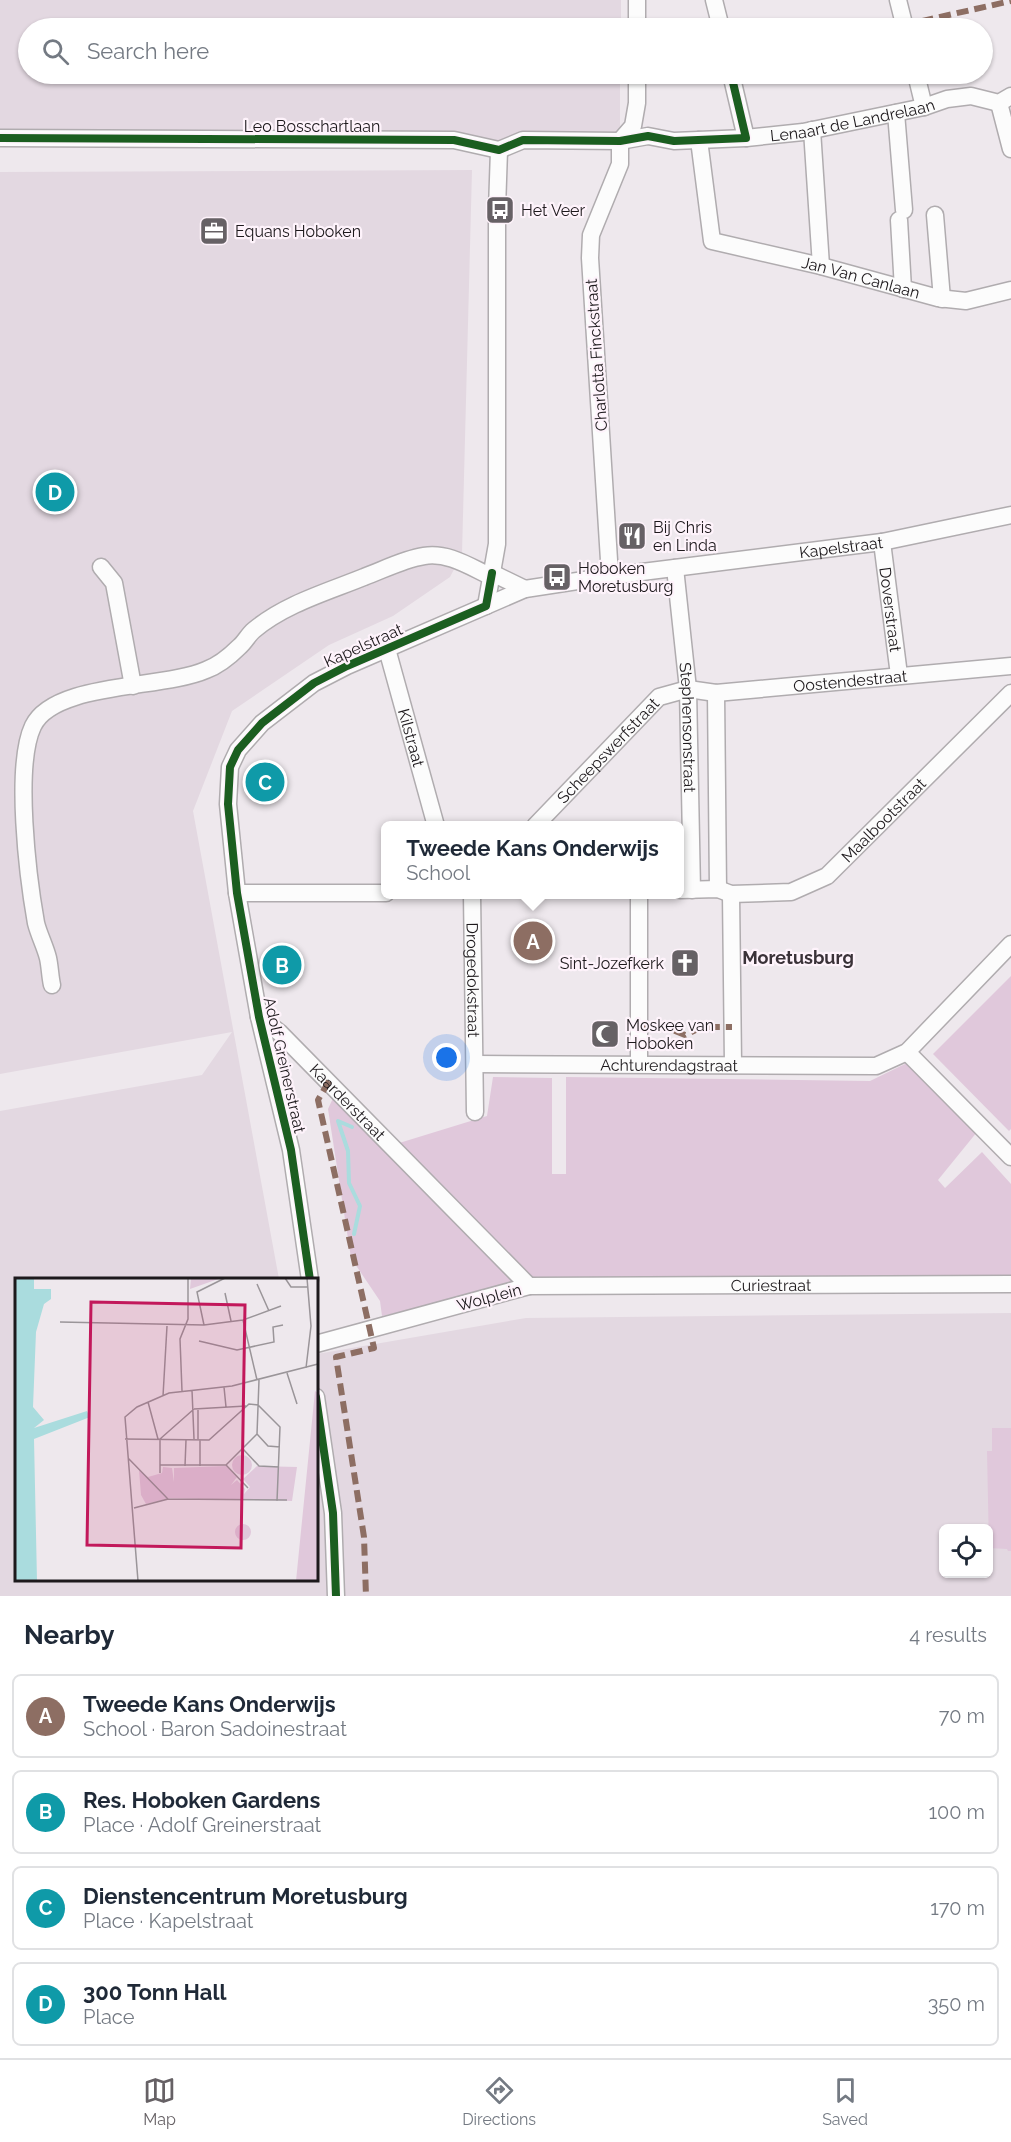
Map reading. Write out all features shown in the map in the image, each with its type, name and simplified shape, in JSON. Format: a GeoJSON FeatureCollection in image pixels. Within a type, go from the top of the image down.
{"type":"FeatureCollection","features":[{"type":"Feature","properties":{"kind":"street"},"geometry":{"type":"LineString","coordinates":[[637,0],[637,18]]}},
{"type":"Feature","properties":{"kind":"street"},"geometry":{"type":"LineString","coordinates":[[714,0],[718,18]]}},
{"type":"Feature","properties":{"kind":"street"},"geometry":{"type":"LineString","coordinates":[[898,0],[902,18]]}},
{"type":"Feature","properties":{"kind":"street"},"geometry":{"type":"LineString","coordinates":[[486,606],[497,544],[499,150],[523,140],[620,141],[633,126],[638,103],[637,84]]}},
{"type":"Feature","properties":{"kind":"street"},"geometry":{"type":"LineString","coordinates":[[733,84],[746,138]]}},
{"type":"Feature","properties":{"kind":"street"},"geometry":{"type":"LineString","coordinates":[[918,84],[924,107]]}},
{"type":"Feature","properties":{"kind":"street","name":"Lenaart de Landrelaan"},"geometry":{"type":"LineString","coordinates":[[620,141],[648,136],[674,141],[746,138],[812,130],[924,107],[947,99],[971,96],[1005,99]]}},
{"type":"Feature","properties":{"kind":"street"},"geometry":{"type":"LineString","coordinates":[[1005,99],[1011,149]]}},
{"type":"Feature","properties":{"kind":"street"},"geometry":{"type":"LineString","coordinates":[[896,113],[902,215],[903,289]]}},
{"type":"Feature","properties":{"kind":"street"},"geometry":{"type":"LineString","coordinates":[[812,130],[821,266]]}},
{"type":"Feature","properties":{"kind":"street","name":"Leo Bosschartlaan"},"geometry":{"type":"LineString","coordinates":[[0,138],[454,140],[499,150]]}},
{"type":"Feature","properties":{"kind":"street","name":"Jan Van Canlaan"},"geometry":{"type":"LineString","coordinates":[[699,140],[712,241],[821,266],[942,299],[966,301],[1011,290]]}},
{"type":"Feature","properties":{"kind":"street","name":"Charlotta Finckstraat"},"geometry":{"type":"LineString","coordinates":[[610,576],[590,258],[591,235],[620,164],[620,141]]}},
{"type":"Feature","properties":{"kind":"street"},"geometry":{"type":"LineString","coordinates":[[935,215],[942,299]]}},
{"type":"Feature","properties":{"kind":"street","name":"Kapelstraat"},"geometry":{"type":"LineString","coordinates":[[228,784],[230,767],[238,750],[262,723],[314,683],[347,666],[525,589],[882,542],[1011,515]]}},
{"type":"Feature","properties":{"kind":"street","name":"Doverstraat"},"geometry":{"type":"LineString","coordinates":[[882,542],[899,675]]}},
{"type":"Feature","properties":{"kind":"street"},"geometry":{"type":"LineString","coordinates":[[52,985],[47,957],[37,926],[24,798],[27,745],[34,724],[51,706],[72,697],[206,670],[238,648],[254,630],[287,609],[422,556],[438,555],[452,558],[525,589]]}},
{"type":"Feature","properties":{"kind":"street"},"geometry":{"type":"LineString","coordinates":[[101,567],[114,584],[133,686]]}},
{"type":"Feature","properties":{"kind":"street","name":"Stephensonstraat"},"geometry":{"type":"LineString","coordinates":[[675,568],[688,689],[686,890]]}},
{"type":"Feature","properties":{"kind":"street","name":"Kilstraat"},"geometry":{"type":"LineString","coordinates":[[387,649],[435,821]]}},
{"type":"Feature","properties":{"kind":"street","name":"Oostendestraat"},"geometry":{"type":"LineString","coordinates":[[688,689],[716,693],[1011,666]]}},
{"type":"Feature","properties":{"kind":"street","name":"Scheepswerfstraat"},"geometry":{"type":"LineString","coordinates":[[539,821],[659,697],[688,689]]}},
{"type":"Feature","properties":{"kind":"street","name":"Stephensonstraat"},"geometry":{"type":"LineString","coordinates":[[716,693],[733,1064]]}},
{"type":"Feature","properties":{"kind":"street","name":"Maalbootstraat"},"geometry":{"type":"LineString","coordinates":[[686,890],[791,892],[827,876],[1011,693]]}},
{"type":"Feature","properties":{"kind":"street","name":"Adolf Greinerstraat"},"geometry":{"type":"LineString","coordinates":[[228,784],[237,893],[259,1017],[291,1150],[310,1278]]}},
{"type":"Feature","properties":{"kind":"street"},"geometry":{"type":"LineString","coordinates":[[237,893],[381,893]]}},
{"type":"Feature","properties":{"kind":"street","name":"Drogedokstraat"},"geometry":{"type":"LineString","coordinates":[[472,899],[475,1064]]}},
{"type":"Feature","properties":{"kind":"street"},"geometry":{"type":"LineString","coordinates":[[639,899],[639,1064]]}},
{"type":"Feature","properties":{"kind":"street"},"geometry":{"type":"LineString","coordinates":[[1011,944],[907,1052],[1011,1157]]}},
{"type":"Feature","properties":{"kind":"street","name":"Kaarderstraat"},"geometry":{"type":"LineString","coordinates":[[259,1017],[279,1032],[435,1188]]}},
{"type":"Feature","properties":{"kind":"street","name":"Achturendagstraat"},"geometry":{"type":"LineString","coordinates":[[475,1064],[876,1066],[907,1052]]}},
{"type":"Feature","properties":{"kind":"street"},"geometry":{"type":"LineString","coordinates":[[475,1064],[475,1112]]}},
{"type":"Feature","properties":{"kind":"street","name":"Wolplein"},"geometry":{"type":"LineString","coordinates":[[318,1343],[529,1286],[435,1188]]}},
{"type":"Feature","properties":{"kind":"street","name":"Curiestraat"},"geometry":{"type":"LineString","coordinates":[[529,1286],[1011,1284]]}},
{"type":"Feature","properties":{"kind":"street"},"geometry":{"type":"LineString","coordinates":[[318,1410],[333,1513],[336,1596]]}},
{"type":"Feature","properties":{"kind":"shaded area"},"geometry":{"type":"Polygon","coordinates":[[[0,0],[621,0],[621,18],[18,18],[18,84],[620,84],[620,141],[0,137],[0,0]]]}},
{"type":"Feature","properties":{"kind":"shaded area"},"geometry":{"type":"Polygon","coordinates":[[[472,170],[462,554],[450,577],[393,616],[329,645],[232,711],[193,811],[279,1278],[15,1278],[15,1581],[318,1581],[318,1354],[526,1318],[1011,1313],[1011,1596],[0,1596],[0,1111],[202,1075],[232,1032],[0,1074],[0,172],[472,170]]]}},
{"type":"Feature","properties":{"kind":"shaded area"},"geometry":{"type":"Polygon","coordinates":[[[1011,976],[1011,1129],[1009,1131],[933,1054],[1011,976]]]}},
{"type":"Feature","properties":{"kind":"shaded area"},"geometry":{"type":"Polygon","coordinates":[[[907,1063],[977,1132],[938,1180],[945,1188],[982,1152],[1011,1184],[1011,1280],[540,1280],[382,1316],[380,1301],[351,1258],[328,1109],[334,1096],[396,1144],[487,1116],[493,1077],[552,1078],[552,1174],[566,1174],[566,1077],[870,1081],[907,1063]]]}},
{"type":"Feature","properties":{"kind":"shaded area"},"geometry":{"type":"Polygon","coordinates":[[[992,1428],[1011,1428],[1011,1551],[993,1548],[993,1524],[989,1524],[987,1451],[992,1451],[992,1428]]]}},
{"type":"Feature","properties":{"kind":"waterway"},"geometry":{"type":"LineString","coordinates":[[352,1127],[338,1121],[348,1151],[349,1183],[360,1206],[354,1234]]}},
{"type":"Feature","properties":{"kind":"marked path"},"geometry":{"type":"LineString","coordinates":[[935,18],[1011,1]]}},
{"type":"Feature","properties":{"kind":"marked path"},"geometry":{"type":"LineString","coordinates":[[639,1028],[668,1028],[685,1035],[702,1027],[732,1027]]}},
{"type":"Feature","properties":{"kind":"marked path"},"geometry":{"type":"LineString","coordinates":[[329,1081],[318,1100],[374,1348],[336,1357],[364,1537],[366,1596]]}},
{"type":"Feature","properties":{"kind":"cycle path"},"geometry":{"type":"LineString","coordinates":[[0,138],[454,140],[499,150],[523,140],[620,141],[648,136],[674,141],[746,138],[733,84]]}},
{"type":"Feature","properties":{"kind":"cycle path"},"geometry":{"type":"LineString","coordinates":[[310,1278],[291,1150],[259,1017],[237,893],[228,804],[230,767],[238,750],[262,723],[314,683],[347,666],[486,606],[492,573]]}},
{"type":"Feature","properties":{"kind":"cycle path"},"geometry":{"type":"LineString","coordinates":[[318,1411],[333,1513],[336,1596]]}},
{"type":"Feature","properties":{"kind":"place","name":"Het Veer"},"geometry":{"type":"Point","coordinates":[500,210]}},
{"type":"Feature","properties":{"kind":"place","name":"Equans Hoboken"},"geometry":{"type":"Point","coordinates":[214,231]}},
{"type":"Feature","properties":{"kind":"place","name":"300 Tonn Hall"},"geometry":{"type":"Point","coordinates":[55,492]}},
{"type":"Feature","properties":{"kind":"place","name":"Bij Chris en Linda"},"geometry":{"type":"Point","coordinates":[632,536]}},
{"type":"Feature","properties":{"kind":"place","name":"Hoboken Moretusburg"},"geometry":{"type":"Point","coordinates":[557,577]}},
{"type":"Feature","properties":{"kind":"place","name":"Dienstencentrum Moretusburg"},"geometry":{"type":"Point","coordinates":[265,782]}},
{"type":"Feature","properties":{"kind":"place","name":"Tweede Kans Onderwijs"},"geometry":{"type":"Point","coordinates":[533,941]}},
{"type":"Feature","properties":{"kind":"place","name":"Sint-Jozefkerk"},"geometry":{"type":"Point","coordinates":[685,963]}},
{"type":"Feature","properties":{"kind":"place","name":"Res. Hoboken Gardens"},"geometry":{"type":"Point","coordinates":[282,965]}},
{"type":"Feature","properties":{"kind":"place","name":"Moskee van Hoboken"},"geometry":{"type":"Point","coordinates":[605,1034]}},
{"type":"Feature","properties":{"kind":"district","name":"Moretusburg"},"geometry":{"type":"Point","coordinates":[798,958]}}]}
